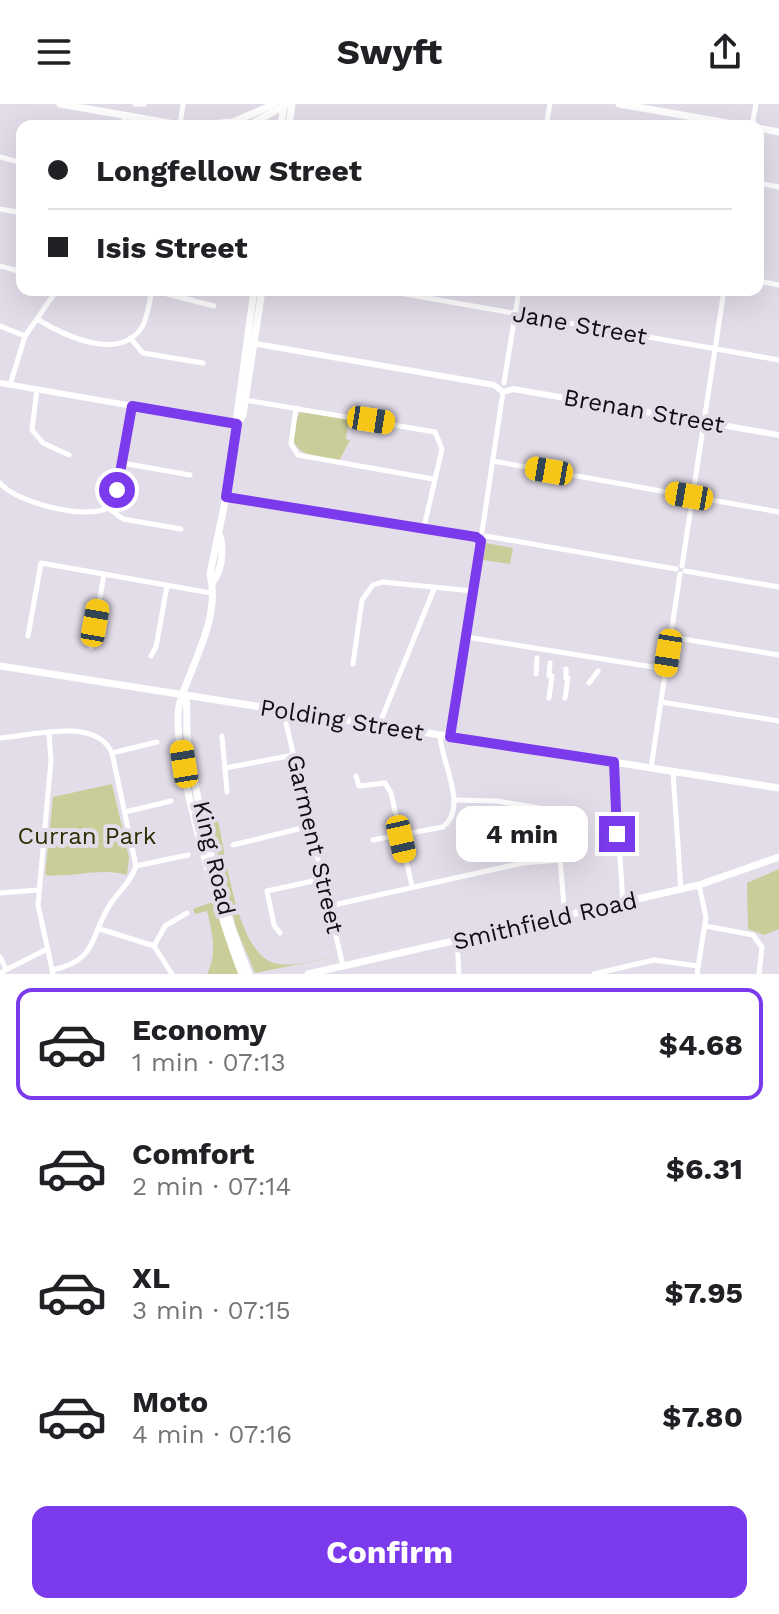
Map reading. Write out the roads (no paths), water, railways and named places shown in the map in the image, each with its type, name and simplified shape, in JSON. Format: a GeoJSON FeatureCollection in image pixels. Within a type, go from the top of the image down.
{"type":"FeatureCollection","features":[{"type":"Feature","properties":{"kind":"main road"},"geometry":{"type":"LineString","coordinates":[[60,104],[152,120]]}},
{"type":"Feature","properties":{"kind":"main road"},"geometry":{"type":"LineString","coordinates":[[619,104],[711,120]]}},
{"type":"Feature","properties":{"kind":"main road"},"geometry":{"type":"LineString","coordinates":[[239,120],[285,105]]}},
{"type":"Feature","properties":{"kind":"main road"},"geometry":{"type":"LineString","coordinates":[[263,119],[285,105]]}},
{"type":"Feature","properties":{"kind":"main road"},"geometry":{"type":"LineString","coordinates":[[263,119],[272,120]]}},
{"type":"Feature","properties":{"kind":"main road"},"geometry":{"type":"LineString","coordinates":[[237,424],[245,400],[254,296]]}},
{"type":"Feature","properties":{"kind":"main road"},"geometry":{"type":"LineString","coordinates":[[185,694],[202,647],[212,583],[218,576],[223,547],[220,536],[237,424],[261,296]]}},
{"type":"Feature","properties":{"kind":"main road","name":"Polding Street"},"geometry":{"type":"LineString","coordinates":[[0,666],[779,788]]}},
{"type":"Feature","properties":{"kind":"main road","name":"King Road"},"geometry":{"type":"LineString","coordinates":[[185,694],[179,717],[184,764],[223,927],[242,974]]}},
{"type":"Feature","properties":{"kind":"main road","name":"King Road"},"geometry":{"type":"LineString","coordinates":[[185,694],[188,745],[215,865],[229,920],[249,974]]}},
{"type":"Feature","properties":{"kind":"main road","name":"Smithfield Road"},"geometry":{"type":"LineString","coordinates":[[308,974],[681,890],[779,857]]}},
{"type":"Feature","properties":{"kind":"street"},"geometry":{"type":"LineString","coordinates":[[135,104],[144,104]]}},
{"type":"Feature","properties":{"kind":"street"},"geometry":{"type":"LineString","coordinates":[[124,120],[125,115]]}},
{"type":"Feature","properties":{"kind":"street"},"geometry":{"type":"LineString","coordinates":[[10,385],[25,336],[53,296]]}},
{"type":"Feature","properties":{"kind":"street"},"geometry":{"type":"LineString","coordinates":[[37,319],[58,332],[87,341],[114,344],[130,338],[145,320],[151,296]]}},
{"type":"Feature","properties":{"kind":"street"},"geometry":{"type":"LineString","coordinates":[[175,296],[214,306]]}},
{"type":"Feature","properties":{"kind":"street","name":"Jane Street"},"geometry":{"type":"LineString","coordinates":[[417,296],[779,360]]}},
{"type":"Feature","properties":{"kind":"street"},"geometry":{"type":"LineString","coordinates":[[450,737],[518,296]]}},
{"type":"Feature","properties":{"kind":"street"},"geometry":{"type":"LineString","coordinates":[[651,768],[723,296]]}},
{"type":"Feature","properties":{"kind":"street"},"geometry":{"type":"LineString","coordinates":[[0,326],[25,336]]}},
{"type":"Feature","properties":{"kind":"street"},"geometry":{"type":"LineString","coordinates":[[130,338],[143,353],[203,363]]}},
{"type":"Feature","properties":{"kind":"street","name":"Brenan Street"},"geometry":{"type":"LineString","coordinates":[[250,343],[779,435]]}},
{"type":"Feature","properties":{"kind":"street"},"geometry":{"type":"LineString","coordinates":[[0,383],[237,424]]}},
{"type":"Feature","properties":{"kind":"street"},"geometry":{"type":"LineString","coordinates":[[37,389],[32,430],[43,443],[69,455]]}},
{"type":"Feature","properties":{"kind":"street"},"geometry":{"type":"LineString","coordinates":[[245,400],[435,432],[442,449],[424,527]]}},
{"type":"Feature","properties":{"kind":"street"},"geometry":{"type":"LineString","coordinates":[[108,508],[115,497],[132,406]]}},
{"type":"Feature","properties":{"kind":"street"},"geometry":{"type":"LineString","coordinates":[[296,408],[291,444],[298,455],[433,479]]}},
{"type":"Feature","properties":{"kind":"street"},"geometry":{"type":"LineString","coordinates":[[493,461],[779,512]]}},
{"type":"Feature","properties":{"kind":"street"},"geometry":{"type":"LineString","coordinates":[[122,463],[190,475]]}},
{"type":"Feature","properties":{"kind":"street"},"geometry":{"type":"LineString","coordinates":[[0,483],[13,495],[37,503],[86,512],[108,508],[123,519],[181,529]]}},
{"type":"Feature","properties":{"kind":"street"},"geometry":{"type":"LineString","coordinates":[[226,497],[779,587]]}},
{"type":"Feature","properties":{"kind":"street"},"geometry":{"type":"LineString","coordinates":[[28,636],[41,563],[211,593]]}},
{"type":"Feature","properties":{"kind":"street"},"geometry":{"type":"LineString","coordinates":[[91,647],[104,575]]}},
{"type":"Feature","properties":{"kind":"street"},"geometry":{"type":"LineString","coordinates":[[353,664],[362,600],[369,588],[382,582],[473,591]]}},
{"type":"Feature","properties":{"kind":"street"},"geometry":{"type":"LineString","coordinates":[[151,656],[156,647],[167,586]]}},
{"type":"Feature","properties":{"kind":"street"},"geometry":{"type":"LineString","coordinates":[[379,726],[434,589]]}},
{"type":"Feature","properties":{"kind":"street"},"geometry":{"type":"LineString","coordinates":[[466,637],[665,669]]}},
{"type":"Feature","properties":{"kind":"street"},"geometry":{"type":"LineString","coordinates":[[671,637],[779,655]]}},
{"type":"Feature","properties":{"kind":"street"},"geometry":{"type":"LineString","coordinates":[[536,674],[537,658]]}},
{"type":"Feature","properties":{"kind":"street"},"geometry":{"type":"LineString","coordinates":[[549,698],[550,663]]}},
{"type":"Feature","properties":{"kind":"street"},"geometry":{"type":"LineString","coordinates":[[565,698],[566,669]]}},
{"type":"Feature","properties":{"kind":"street"},"geometry":{"type":"LineString","coordinates":[[589,683],[598,671]]}},
{"type":"Feature","properties":{"kind":"street"},"geometry":{"type":"LineString","coordinates":[[661,702],[779,721]]}},
{"type":"Feature","properties":{"kind":"street","name":"Garment Street"},"geometry":{"type":"LineString","coordinates":[[277,709],[286,723],[343,966]]}},
{"type":"Feature","properties":{"kind":"street","name":"Garment Street"},"geometry":{"type":"LineString","coordinates":[[286,723],[295,712]]}},
{"type":"Feature","properties":{"kind":"street"},"geometry":{"type":"LineString","coordinates":[[0,738],[49,734],[95,733],[112,753],[136,866],[131,882],[108,907],[100,929],[84,956],[53,972],[38,910],[51,760],[49,734]]}},
{"type":"Feature","properties":{"kind":"street"},"geometry":{"type":"LineString","coordinates":[[373,840],[443,827],[454,814],[454,800],[440,735]]}},
{"type":"Feature","properties":{"kind":"street"},"geometry":{"type":"LineString","coordinates":[[222,736],[227,792]]}},
{"type":"Feature","properties":{"kind":"street"},"geometry":{"type":"LineString","coordinates":[[112,753],[157,742]]}},
{"type":"Feature","properties":{"kind":"street"},"geometry":{"type":"LineString","coordinates":[[225,768],[294,755]]}},
{"type":"Feature","properties":{"kind":"street"},"geometry":{"type":"LineString","coordinates":[[614,762],[623,904]]}},
{"type":"Feature","properties":{"kind":"street"},"geometry":{"type":"LineString","coordinates":[[673,772],[681,890]]}},
{"type":"Feature","properties":{"kind":"street"},"geometry":{"type":"LineString","coordinates":[[356,776],[359,786],[385,783],[412,886]]}},
{"type":"Feature","properties":{"kind":"street"},"geometry":{"type":"LineString","coordinates":[[454,800],[497,801],[556,811],[565,918]]}},
{"type":"Feature","properties":{"kind":"street"},"geometry":{"type":"LineString","coordinates":[[125,812],[171,801]]}},
{"type":"Feature","properties":{"kind":"street"},"geometry":{"type":"LineString","coordinates":[[233,845],[310,826]]}},
{"type":"Feature","properties":{"kind":"street"},"geometry":{"type":"LineString","coordinates":[[136,866],[188,855]]}},
{"type":"Feature","properties":{"kind":"street"},"geometry":{"type":"LineString","coordinates":[[329,906],[523,863],[561,860]]}},
{"type":"Feature","properties":{"kind":"street"},"geometry":{"type":"LineString","coordinates":[[280,933],[274,925],[267,891],[322,879]]}},
{"type":"Feature","properties":{"kind":"street"},"geometry":{"type":"LineString","coordinates":[[697,974],[705,926],[699,885]]}},
{"type":"Feature","properties":{"kind":"street"},"geometry":{"type":"LineString","coordinates":[[0,893],[38,890]]}},
{"type":"Feature","properties":{"kind":"street"},"geometry":{"type":"LineString","coordinates":[[154,946],[168,924],[187,913]]}},
{"type":"Feature","properties":{"kind":"street"},"geometry":{"type":"LineString","coordinates":[[705,926],[753,935],[762,947],[759,974]]}},
{"type":"Feature","properties":{"kind":"street"},"geometry":{"type":"LineString","coordinates":[[100,929],[154,946],[172,974]]}},
{"type":"Feature","properties":{"kind":"street"},"geometry":{"type":"LineString","coordinates":[[457,941],[459,974]]}},
{"type":"Feature","properties":{"kind":"street"},"geometry":{"type":"LineString","coordinates":[[0,957],[3,971],[47,949]]}},
{"type":"Feature","properties":{"kind":"street"},"geometry":{"type":"LineString","coordinates":[[594,974],[654,960],[698,966]]}},
{"type":"Feature","properties":{"kind":"park label","name":"Curran Park"},"geometry":{"type":"Point","coordinates":[87,836]}}]}
